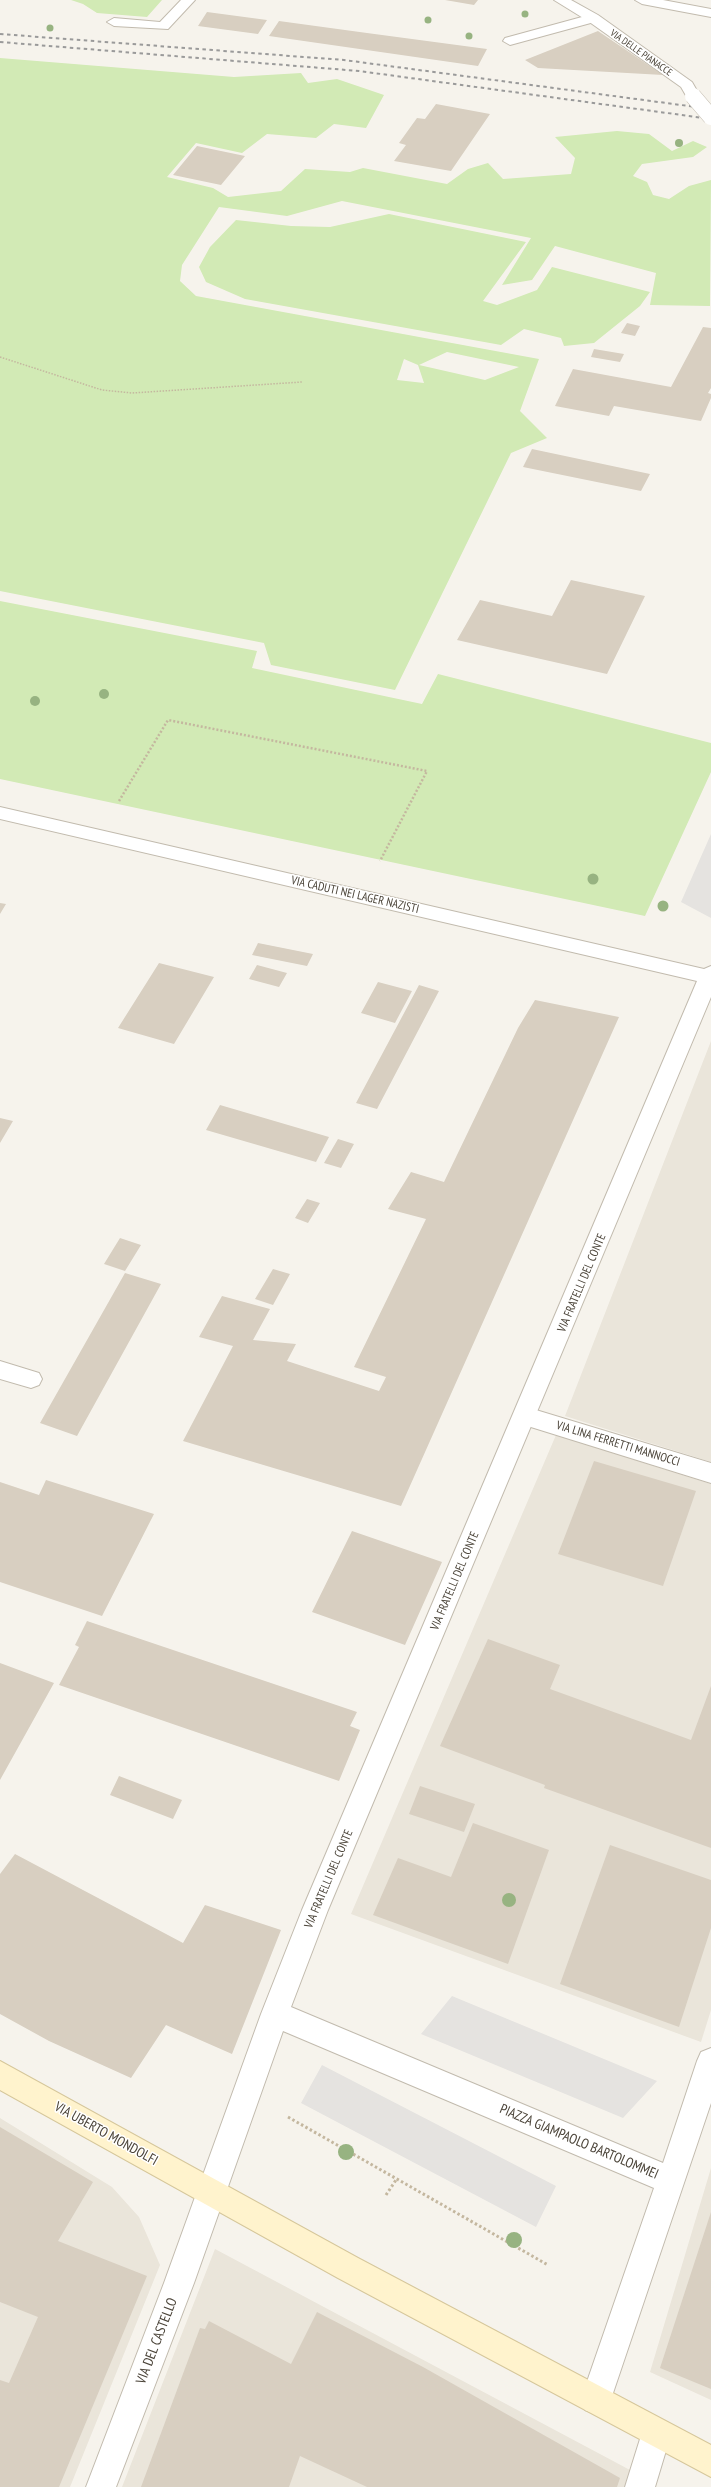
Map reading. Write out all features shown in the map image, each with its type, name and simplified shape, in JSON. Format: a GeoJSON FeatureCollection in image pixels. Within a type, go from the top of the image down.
{"type":"FeatureCollection","features":[{"type":"Feature","properties":{"kind":"main road","name":"VIA UBERTO MONDOLFI"},"geometry":{"type":"LineString","coordinates":[[0,2075],[212,2193]]}},
{"type":"Feature","properties":{"kind":"main road"},"geometry":{"type":"LineString","coordinates":[[212,2193],[348,2268],[596,2399],[656,2434],[711,2462]]}},
{"type":"Feature","properties":{"kind":"street"},"geometry":{"type":"LineString","coordinates":[[114,22],[163,26],[188,0]]}},
{"type":"Feature","properties":{"kind":"street","name":"VIA DELLE PIANACCE"},"geometry":{"type":"LineString","coordinates":[[561,0],[593,18],[687,85],[693,96],[711,117]]}},
{"type":"Feature","properties":{"kind":"street"},"geometry":{"type":"LineString","coordinates":[[642,0],[711,13]]}},
{"type":"Feature","properties":{"kind":"street"},"geometry":{"type":"LineString","coordinates":[[510,41],[593,18]]}},
{"type":"Feature","properties":{"kind":"street","name":"VIA CADUTI NEI LAGER NAZISTI"},"geometry":{"type":"LineString","coordinates":[[0,812],[710,975]]}},
{"type":"Feature","properties":{"kind":"street","name":"VIA FRATELLI DEL CONTE"},"geometry":{"type":"LineString","coordinates":[[212,2193],[275,2014],[315,1910],[526,1416],[710,975]]}},
{"type":"Feature","properties":{"kind":"street"},"geometry":{"type":"LineString","coordinates":[[0,1370],[31,1379]]}},
{"type":"Feature","properties":{"kind":"street","name":"VIA LINA FERRETTI MANNOCCI"},"geometry":{"type":"LineString","coordinates":[[526,1416],[711,1473]]}},
{"type":"Feature","properties":{"kind":"street","name":"PIAZZA GIAMPAOLO BARTOLOMMEI"},"geometry":{"type":"LineString","coordinates":[[275,2014],[671,2181],[596,2399]]}},
{"type":"Feature","properties":{"kind":"street"},"geometry":{"type":"LineString","coordinates":[[671,2181],[711,2062]]}},
{"type":"Feature","properties":{"kind":"street","name":"VIA DEL CASTELLO"},"geometry":{"type":"LineString","coordinates":[[101,2487],[212,2193]]}},
{"type":"Feature","properties":{"kind":"street"},"geometry":{"type":"LineString","coordinates":[[640,2487],[656,2434]]}},
{"type":"Feature","properties":{"kind":"path"},"geometry":{"type":"LineString","coordinates":[[0,358],[102,390],[132,393],[302,382]]}},
{"type":"Feature","properties":{"kind":"path"},"geometry":{"type":"LineString","coordinates":[[117,805],[168,720],[427,771],[377,867]]}},
{"type":"Feature","properties":{"kind":"path"},"geometry":{"type":"LineString","coordinates":[[290,2111],[288,2118],[548,2265]]}},
{"type":"Feature","properties":{"kind":"path"},"geometry":{"type":"LineString","coordinates":[[386,2195],[396,2180]]}},
{"type":"Feature","properties":{"kind":"shaded area"},"geometry":{"type":"Polygon","coordinates":[[[711,834],[711,918],[681,902],[711,834]]]}},
{"type":"Feature","properties":{"kind":"shaded area"},"geometry":{"type":"Polygon","coordinates":[[[711,1041],[711,1462],[565,1416],[711,1041]]]}},
{"type":"Feature","properties":{"kind":"shaded area"},"geometry":{"type":"Polygon","coordinates":[[[556,1435],[711,1484],[711,2010],[701,2042],[351,1914],[556,1435]]]}},
{"type":"Feature","properties":{"kind":"shaded area"},"geometry":{"type":"Polygon","coordinates":[[[452,1996],[657,2081],[623,2118],[421,2034],[452,1996]]]}},
{"type":"Feature","properties":{"kind":"shaded area"},"geometry":{"type":"Polygon","coordinates":[[[322,2065],[556,2186],[536,2227],[301,2103],[322,2065]]]}},
{"type":"Feature","properties":{"kind":"shaded area"},"geometry":{"type":"Polygon","coordinates":[[[0,2118],[112,2187],[139,2217],[160,2265],[70,2487],[0,2487],[0,2118]]]}},
{"type":"Feature","properties":{"kind":"shaded area"},"geometry":{"type":"Polygon","coordinates":[[[711,2168],[711,2400],[650,2372],[711,2168]]]}},
{"type":"Feature","properties":{"kind":"shaded area"},"geometry":{"type":"Polygon","coordinates":[[[215,2249],[630,2470],[625,2487],[122,2487],[215,2249]]]}},
{"type":"Feature","properties":{"kind":"green space"},"geometry":{"type":"Polygon","coordinates":[[[71,0],[162,0],[147,17],[97,13],[83,4],[71,0]]]}},
{"type":"Feature","properties":{"kind":"green space"},"geometry":{"type":"Polygon","coordinates":[[[0,58],[234,77],[301,73],[308,83],[337,79],[384,95],[366,128],[334,124],[316,138],[267,134],[242,153],[196,143],[167,177],[213,188],[228,197],[281,191],[305,169],[350,172],[363,168],[447,184],[468,169],[488,163],[503,179],[571,174],[575,158],[555,137],[617,131],[649,134],[672,151],[693,141],[707,147],[693,157],[642,164],[633,176],[647,182],[653,195],[669,199],[689,186],[711,180],[710,306],[650,305],[656,273],[555,246],[532,280],[502,285],[531,238],[342,201],[287,216],[219,207],[182,265],[180,281],[196,296],[539,359],[520,411],[547,438],[511,453],[395,690],[271,665],[264,643],[0,591],[0,58]],[[447,352],[419,365],[485,380],[519,367],[447,352]],[[404,359],[397,380],[424,383],[418,365],[404,359]]]}},
{"type":"Feature","properties":{"kind":"green space"},"geometry":{"type":"Polygon","coordinates":[[[389,214],[526,242],[483,301],[497,305],[537,290],[552,267],[650,292],[640,306],[594,343],[564,346],[561,338],[524,329],[501,345],[245,299],[206,282],[199,267],[210,247],[236,220],[291,226],[330,227],[389,214]]]}},
{"type":"Feature","properties":{"kind":"green space"},"geometry":{"type":"Polygon","coordinates":[[[0,601],[257,651],[252,668],[422,704],[438,674],[711,743],[711,772],[645,916],[0,779],[0,601]]]}},
{"type":"Feature","properties":{"kind":"building"},"geometry":{"type":"Polygon","coordinates":[[[445,0],[478,0],[474,5],[445,0]]]}},
{"type":"Feature","properties":{"kind":"building"},"geometry":{"type":"Polygon","coordinates":[[[207,12],[267,20],[258,34],[198,26],[207,12]]]}},
{"type":"Feature","properties":{"kind":"building"},"geometry":{"type":"Polygon","coordinates":[[[279,21],[487,49],[478,66],[269,36],[279,21]]]}},
{"type":"Feature","properties":{"kind":"building"},"geometry":{"type":"Polygon","coordinates":[[[598,31],[663,75],[538,68],[525,60],[598,31]]]}},
{"type":"Feature","properties":{"kind":"building"},"geometry":{"type":"Polygon","coordinates":[[[436,104],[490,114],[451,171],[394,161],[406,145],[399,143],[417,118],[425,119],[436,104]]]}},
{"type":"Feature","properties":{"kind":"building"},"geometry":{"type":"Polygon","coordinates":[[[197,146],[245,156],[221,185],[173,175],[197,146]]]}},
{"type":"Feature","properties":{"kind":"building"},"geometry":{"type":"Polygon","coordinates":[[[627,323],[640,326],[635,336],[621,333],[627,323]]]}},
{"type":"Feature","properties":{"kind":"building"},"geometry":{"type":"Polygon","coordinates":[[[703,327],[711,328],[711,388],[708,393],[711,394],[711,398],[701,421],[614,406],[609,416],[555,406],[573,369],[671,387],[703,327]]]}},
{"type":"Feature","properties":{"kind":"building"},"geometry":{"type":"Polygon","coordinates":[[[594,349],[624,354],[620,362],[591,357],[594,349]]]}},
{"type":"Feature","properties":{"kind":"building"},"geometry":{"type":"Polygon","coordinates":[[[532,449],[650,474],[641,491],[523,467],[532,449]]]}},
{"type":"Feature","properties":{"kind":"building"},"geometry":{"type":"Polygon","coordinates":[[[571,580],[645,596],[607,674],[457,640],[480,600],[552,616],[571,580]]]}},
{"type":"Feature","properties":{"kind":"building"},"geometry":{"type":"Polygon","coordinates":[[[0,903],[6,904],[0,914],[0,903]]]}},
{"type":"Feature","properties":{"kind":"building"},"geometry":{"type":"Polygon","coordinates":[[[258,943],[313,954],[307,966],[252,955],[258,943]]]}},
{"type":"Feature","properties":{"kind":"building"},"geometry":{"type":"Polygon","coordinates":[[[159,963],[214,977],[174,1044],[118,1028],[159,963]]]}},
{"type":"Feature","properties":{"kind":"building"},"geometry":{"type":"Polygon","coordinates":[[[257,965],[287,973],[279,987],[249,979],[257,965]]]}},
{"type":"Feature","properties":{"kind":"building"},"geometry":{"type":"Polygon","coordinates":[[[378,982],[412,991],[395,1023],[361,1013],[378,982]]]}},
{"type":"Feature","properties":{"kind":"building"},"geometry":{"type":"Polygon","coordinates":[[[419,985],[439,991],[377,1109],[356,1103],[419,985]]]}},
{"type":"Feature","properties":{"kind":"building"},"geometry":{"type":"Polygon","coordinates":[[[535,1000],[619,1017],[401,1506],[183,1441],[233,1346],[199,1337],[222,1296],[270,1309],[253,1340],[296,1344],[287,1361],[379,1391],[386,1377],[354,1367],[426,1219],[388,1209],[411,1172],[444,1182],[518,1028],[535,1000]]]}},
{"type":"Feature","properties":{"kind":"building"},"geometry":{"type":"Polygon","coordinates":[[[220,1105],[329,1137],[316,1162],[206,1130],[220,1105]]]}},
{"type":"Feature","properties":{"kind":"building"},"geometry":{"type":"Polygon","coordinates":[[[0,1118],[13,1121],[0,1143],[0,1118]]]}},
{"type":"Feature","properties":{"kind":"building"},"geometry":{"type":"Polygon","coordinates":[[[338,1139],[354,1144],[341,1168],[324,1163],[338,1139]]]}},
{"type":"Feature","properties":{"kind":"building"},"geometry":{"type":"Polygon","coordinates":[[[307,1199],[320,1203],[308,1223],[295,1218],[307,1199]]]}},
{"type":"Feature","properties":{"kind":"building"},"geometry":{"type":"Polygon","coordinates":[[[120,1238],[141,1245],[125,1271],[104,1264],[120,1238]]]}},
{"type":"Feature","properties":{"kind":"building"},"geometry":{"type":"Polygon","coordinates":[[[273,1269],[290,1274],[273,1305],[255,1299],[273,1269]]]}},
{"type":"Feature","properties":{"kind":"building"},"geometry":{"type":"Polygon","coordinates":[[[125,1273],[161,1284],[77,1436],[40,1423],[125,1273]]]}},
{"type":"Feature","properties":{"kind":"building"},"geometry":{"type":"Polygon","coordinates":[[[594,1461],[696,1491],[663,1586],[558,1554],[594,1461]]]}},
{"type":"Feature","properties":{"kind":"building"},"geometry":{"type":"Polygon","coordinates":[[[46,1480],[154,1514],[102,1616],[0,1582],[0,1482],[39,1495],[46,1480]]]}},
{"type":"Feature","properties":{"kind":"building"},"geometry":{"type":"Polygon","coordinates":[[[352,1531],[442,1562],[405,1645],[312,1612],[352,1531]]]}},
{"type":"Feature","properties":{"kind":"building"},"geometry":{"type":"Polygon","coordinates":[[[87,1621],[357,1712],[350,1726],[360,1730],[339,1781],[59,1685],[79,1647],[75,1645],[87,1621]]]}},
{"type":"Feature","properties":{"kind":"building"},"geometry":{"type":"Polygon","coordinates":[[[488,1639],[560,1665],[550,1689],[691,1740],[711,1686],[711,1848],[544,1788],[545,1785],[440,1746],[488,1639]]]}},
{"type":"Feature","properties":{"kind":"building"},"geometry":{"type":"Polygon","coordinates":[[[0,1663],[54,1683],[0,1780],[0,1663]]]}},
{"type":"Feature","properties":{"kind":"building"},"geometry":{"type":"Polygon","coordinates":[[[119,1776],[182,1800],[173,1819],[110,1795],[119,1776]]]}},
{"type":"Feature","properties":{"kind":"building"},"geometry":{"type":"Polygon","coordinates":[[[420,1786],[475,1804],[464,1832],[409,1814],[420,1786]]]}},
{"type":"Feature","properties":{"kind":"building"},"geometry":{"type":"Polygon","coordinates":[[[473,1823],[549,1850],[508,1964],[373,1915],[398,1858],[451,1877],[473,1823]]]}},
{"type":"Feature","properties":{"kind":"building"},"geometry":{"type":"Polygon","coordinates":[[[610,1845],[711,1880],[711,1928],[679,2027],[560,1984],[610,1845]]]}},
{"type":"Feature","properties":{"kind":"building"},"geometry":{"type":"Polygon","coordinates":[[[15,1854],[183,1943],[205,1905],[281,1930],[232,2054],[166,2025],[131,2078],[49,2041],[0,2014],[0,1874],[15,1854]]]}},
{"type":"Feature","properties":{"kind":"building"},"geometry":{"type":"Polygon","coordinates":[[[0,2127],[93,2182],[58,2241],[147,2276],[59,2487],[0,2487],[0,2380],[9,2383],[38,2317],[0,2302],[0,2127]]]}},
{"type":"Feature","properties":{"kind":"building"},"geometry":{"type":"Polygon","coordinates":[[[711,2212],[711,2389],[660,2368],[711,2212]]]}},
{"type":"Feature","properties":{"kind":"building"},"geometry":{"type":"Polygon","coordinates":[[[317,2312],[423,2367],[620,2478],[617,2487],[367,2487],[300,2456],[289,2487],[141,2487],[200,2328],[205,2329],[209,2321],[291,2364],[317,2312]]]}},
{"type":"Feature","properties":{"kind":"railway"},"geometry":{"type":"LineString","coordinates":[[0,34],[344,60],[711,109]]}},
{"type":"Feature","properties":{"kind":"railway"},"geometry":{"type":"LineString","coordinates":[[0,42],[359,71],[711,119]]}}]}
